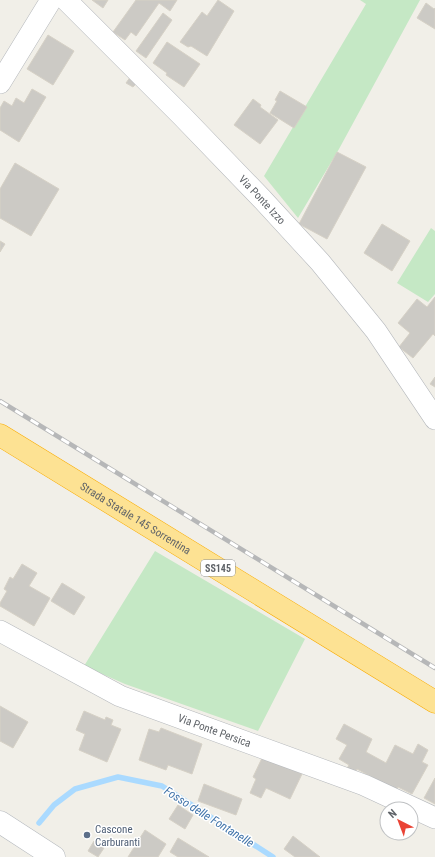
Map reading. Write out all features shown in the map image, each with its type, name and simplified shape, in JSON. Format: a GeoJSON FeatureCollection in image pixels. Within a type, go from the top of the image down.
{"type":"FeatureCollection","features":[{"type":"Feature","properties":{"kind":"highway","name":"Strada Statale 145 Sorrentina"},"geometry":{"type":"LineString","coordinates":[[0,435],[435,702]]}},
{"type":"Feature","properties":{"kind":"main road"},"geometry":{"type":"LineString","coordinates":[[0,822],[54,857]]}},
{"type":"Feature","properties":{"kind":"street"},"geometry":{"type":"LineString","coordinates":[[0,83],[51,0]]}},
{"type":"Feature","properties":{"kind":"street","name":"Via Ponte Izzo"},"geometry":{"type":"LineString","coordinates":[[66,0],[193,127],[320,262],[376,331],[435,419]]}},
{"type":"Feature","properties":{"kind":"street","name":"Via Ponte Persica"},"geometry":{"type":"LineString","coordinates":[[0,631],[120,696],[364,785],[435,818]]}},
{"type":"Feature","properties":{"kind":"green space"},"geometry":{"type":"Polygon","coordinates":[[[360,0],[420,0],[339,149],[298,218],[264,176],[366,4],[360,0]]]}},
{"type":"Feature","properties":{"kind":"green space"},"geometry":{"type":"Polygon","coordinates":[[[431,228],[435,231],[435,294],[428,302],[397,283],[431,228]]]}},
{"type":"Feature","properties":{"kind":"green space"},"geometry":{"type":"Polygon","coordinates":[[[155,551],[305,639],[258,731],[125,684],[84,666],[155,551]]]}},
{"type":"Feature","properties":{"kind":"building"},"geometry":{"type":"Polygon","coordinates":[[[92,0],[108,0],[103,8],[92,0]]]}},
{"type":"Feature","properties":{"kind":"building"},"geometry":{"type":"Polygon","coordinates":[[[136,0],[177,0],[170,11],[159,3],[136,36],[131,32],[125,40],[113,32],[136,0]]]}},
{"type":"Feature","properties":{"kind":"building"},"geometry":{"type":"Polygon","coordinates":[[[218,0],[234,11],[207,56],[191,46],[188,47],[180,42],[202,12],[207,16],[218,0]]]}},
{"type":"Feature","properties":{"kind":"building"},"geometry":{"type":"Polygon","coordinates":[[[426,3],[434,9],[435,8],[435,29],[417,18],[426,3]]]}},
{"type":"Feature","properties":{"kind":"building"},"geometry":{"type":"Polygon","coordinates":[[[163,13],[172,20],[146,58],[136,51],[163,13]]]}},
{"type":"Feature","properties":{"kind":"building"},"geometry":{"type":"Polygon","coordinates":[[[48,35],[74,51],[53,85],[27,69],[48,35]]]}},
{"type":"Feature","properties":{"kind":"building"},"geometry":{"type":"Polygon","coordinates":[[[167,42],[200,64],[184,87],[166,75],[167,73],[153,63],[167,42]]]}},
{"type":"Feature","properties":{"kind":"building"},"geometry":{"type":"Polygon","coordinates":[[[131,76],[138,82],[133,87],[126,83],[131,76]]]}},
{"type":"Feature","properties":{"kind":"building"},"geometry":{"type":"Polygon","coordinates":[[[32,89],[46,97],[19,142],[0,130],[0,108],[4,101],[12,106],[16,98],[24,103],[32,89]]]}},
{"type":"Feature","properties":{"kind":"building"},"geometry":{"type":"Polygon","coordinates":[[[280,91],[307,107],[294,128],[270,113],[277,101],[275,100],[280,91]]]}},
{"type":"Feature","properties":{"kind":"building"},"geometry":{"type":"Polygon","coordinates":[[[253,99],[261,105],[260,107],[278,120],[260,144],[234,125],[253,99]]]}},
{"type":"Feature","properties":{"kind":"building"},"geometry":{"type":"Polygon","coordinates":[[[337,152],[366,167],[327,239],[299,224],[337,152]]]}},
{"type":"Feature","properties":{"kind":"building"},"geometry":{"type":"Polygon","coordinates":[[[15,163],[59,189],[31,236],[0,218],[0,189],[15,163]]]}},
{"type":"Feature","properties":{"kind":"building"},"geometry":{"type":"Polygon","coordinates":[[[382,224],[410,241],[392,271],[364,253],[382,224]]]}},
{"type":"Feature","properties":{"kind":"building"},"geometry":{"type":"Polygon","coordinates":[[[0,241],[5,244],[0,252],[0,241]]]}},
{"type":"Feature","properties":{"kind":"building"},"geometry":{"type":"Polygon","coordinates":[[[435,297],[435,336],[433,334],[413,358],[399,347],[410,333],[398,323],[417,299],[427,307],[435,297]]]}},
{"type":"Feature","properties":{"kind":"building"},"geometry":{"type":"Polygon","coordinates":[[[435,377],[435,387],[430,384],[435,377]]]}},
{"type":"Feature","properties":{"kind":"building"},"geometry":{"type":"Polygon","coordinates":[[[22,564],[37,573],[29,586],[50,598],[34,626],[0,606],[0,603],[7,591],[4,589],[10,577],[13,579],[22,564]]]}},
{"type":"Feature","properties":{"kind":"building"},"geometry":{"type":"Polygon","coordinates":[[[62,583],[85,597],[74,615],[51,601],[62,583]]]}},
{"type":"Feature","properties":{"kind":"building"},"geometry":{"type":"Polygon","coordinates":[[[0,706],[28,722],[13,748],[0,741],[0,706]]]}},
{"type":"Feature","properties":{"kind":"building"},"geometry":{"type":"Polygon","coordinates":[[[84,711],[105,720],[106,717],[113,720],[111,725],[121,729],[107,762],[79,750],[85,734],[76,730],[84,711]]]}},
{"type":"Feature","properties":{"kind":"building"},"geometry":{"type":"Polygon","coordinates":[[[344,724],[372,739],[366,752],[386,763],[395,745],[413,754],[418,744],[428,750],[422,762],[428,765],[412,794],[398,787],[396,790],[357,769],[353,776],[345,772],[349,765],[339,759],[347,745],[336,739],[344,724]]]}},
{"type":"Feature","properties":{"kind":"building"},"geometry":{"type":"Polygon","coordinates":[[[161,728],[202,744],[192,774],[168,765],[166,770],[139,760],[149,729],[159,732],[161,728]]]}},
{"type":"Feature","properties":{"kind":"building"},"geometry":{"type":"Polygon","coordinates":[[[263,756],[302,774],[290,799],[266,788],[261,798],[250,793],[256,779],[253,777],[263,756]]]}},
{"type":"Feature","properties":{"kind":"building"},"geometry":{"type":"Polygon","coordinates":[[[435,778],[435,804],[424,798],[435,778]]]}},
{"type":"Feature","properties":{"kind":"building"},"geometry":{"type":"Polygon","coordinates":[[[204,784],[242,799],[236,815],[198,801],[204,784]]]}},
{"type":"Feature","properties":{"kind":"building"},"geometry":{"type":"Polygon","coordinates":[[[178,805],[193,815],[185,829],[169,819],[178,805]]]}},
{"type":"Feature","properties":{"kind":"building"},"geometry":{"type":"Polygon","coordinates":[[[145,830],[166,844],[158,857],[128,857],[145,830]]]}},
{"type":"Feature","properties":{"kind":"building"},"geometry":{"type":"Polygon","coordinates":[[[293,836],[320,857],[295,857],[284,849],[293,836]]]}},
{"type":"Feature","properties":{"kind":"building"},"geometry":{"type":"Polygon","coordinates":[[[178,838],[209,857],[178,857],[170,852],[178,838]]]}},
{"type":"Feature","properties":{"kind":"building"},"geometry":{"type":"Polygon","coordinates":[[[94,841],[104,848],[98,857],[88,851],[94,841]]]}},
{"type":"Feature","properties":{"kind":"waterway","name":"Fosso delle Fontanelle"},"geometry":{"type":"LineString","coordinates":[[39,823],[54,805],[75,789],[118,777],[162,786],[273,857]]}},
{"type":"Feature","properties":{"kind":"railway"},"geometry":{"type":"LineString","coordinates":[[0,401],[435,668]]}},
{"type":"Feature","properties":{"kind":"place","name":"Cascone Carburanti"},"geometry":{"type":"Point","coordinates":[87,835]}}]}
